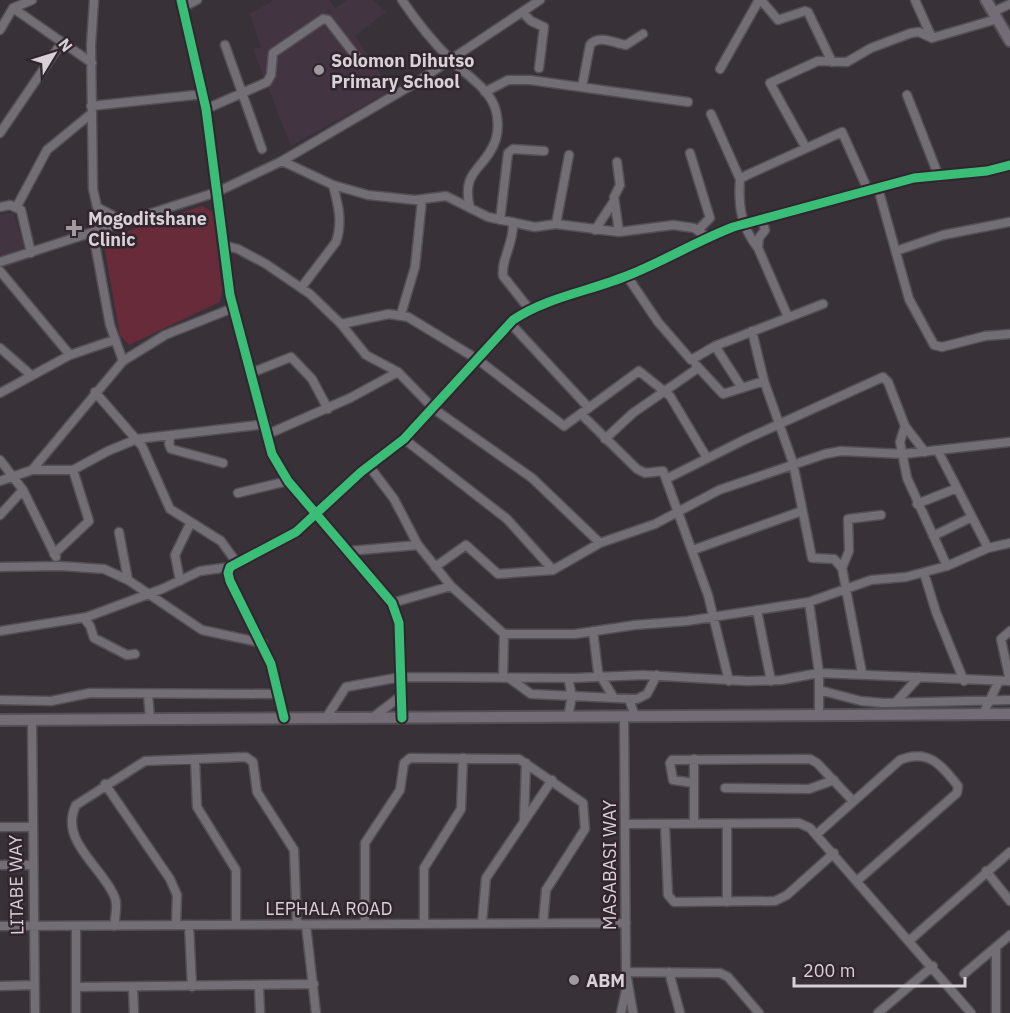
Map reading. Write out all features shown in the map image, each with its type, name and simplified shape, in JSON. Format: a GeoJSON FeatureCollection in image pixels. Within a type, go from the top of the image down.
{"type":"FeatureCollection","features":[{"type":"Feature","properties":{"kind":"main road"},"geometry":{"type":"LineString","coordinates":[[986,0],[1009,40]]}},
{"type":"Feature","properties":{"kind":"main road"},"geometry":{"type":"LineString","coordinates":[[0,718],[32,720],[1010,714]]}},
{"type":"Feature","properties":{"kind":"street"},"geometry":{"type":"LineString","coordinates":[[0,30],[13,8],[32,0]]}},
{"type":"Feature","properties":{"kind":"street"},"geometry":{"type":"LineString","coordinates":[[94,0],[92,109],[95,201],[100,211],[112,215],[118,225]]}},
{"type":"Feature","properties":{"kind":"street"},"geometry":{"type":"LineString","coordinates":[[197,0],[182,3],[207,109],[233,308],[276,463],[288,481],[392,603],[399,617],[402,718]]}},
{"type":"Feature","properties":{"kind":"street"},"geometry":{"type":"LineString","coordinates":[[402,0],[451,60],[485,92],[493,103],[497,129],[486,158],[467,183],[466,193],[470,208]]}},
{"type":"Feature","properties":{"kind":"street"},"geometry":{"type":"LineString","coordinates":[[0,262],[217,192],[282,161],[417,82],[540,0]]}},
{"type":"Feature","properties":{"kind":"street"},"geometry":{"type":"LineString","coordinates":[[720,69],[760,0],[778,20],[808,12],[832,62]]}},
{"type":"Feature","properties":{"kind":"street"},"geometry":{"type":"LineString","coordinates":[[915,0],[932,38]]}},
{"type":"Feature","properties":{"kind":"street"},"geometry":{"type":"LineString","coordinates":[[806,148],[769,85],[818,60],[847,62],[871,48],[911,33],[923,33],[932,38],[995,15],[1010,4]]}},
{"type":"Feature","properties":{"kind":"street"},"geometry":{"type":"LineString","coordinates":[[13,8],[92,63]]}},
{"type":"Feature","properties":{"kind":"street"},"geometry":{"type":"LineString","coordinates":[[522,12],[531,21],[544,27],[539,68]]}},
{"type":"Feature","properties":{"kind":"street"},"geometry":{"type":"LineString","coordinates":[[207,109],[267,82],[271,75],[273,53],[323,19],[328,20],[362,64]]}},
{"type":"Feature","properties":{"kind":"street"},"geometry":{"type":"LineString","coordinates":[[582,87],[590,45],[593,41],[598,39],[626,45],[643,34]]}},
{"type":"Feature","properties":{"kind":"street"},"geometry":{"type":"LineString","coordinates":[[0,133],[62,42]]}},
{"type":"Feature","properties":{"kind":"street"},"geometry":{"type":"LineString","coordinates":[[225,45],[262,148]]}},
{"type":"Feature","properties":{"kind":"street"},"geometry":{"type":"LineString","coordinates":[[485,92],[514,79],[688,102]]}},
{"type":"Feature","properties":{"kind":"street"},"geometry":{"type":"LineString","coordinates":[[17,206],[47,150],[92,109],[204,94]]}},
{"type":"Feature","properties":{"kind":"street"},"geometry":{"type":"LineString","coordinates":[[907,95],[939,177]]}},
{"type":"Feature","properties":{"kind":"street"},"geometry":{"type":"LineString","coordinates":[[711,114],[740,179],[737,192],[744,224],[758,248],[788,317]]}},
{"type":"Feature","properties":{"kind":"street"},"geometry":{"type":"LineString","coordinates":[[740,179],[842,132],[868,190]]}},
{"type":"Feature","properties":{"kind":"street"},"geometry":{"type":"LineString","coordinates":[[500,220],[508,153],[513,149],[544,151]]}},
{"type":"Feature","properties":{"kind":"street"},"geometry":{"type":"LineString","coordinates":[[690,153],[710,218],[698,230]]}},
{"type":"Feature","properties":{"kind":"street"},"geometry":{"type":"LineString","coordinates":[[556,224],[569,155]]}},
{"type":"Feature","properties":{"kind":"street"},"geometry":{"type":"LineString","coordinates":[[282,161],[333,185],[381,198],[422,200],[446,196],[500,220],[535,227],[556,224],[620,232],[673,225],[698,230],[707,237]]}},
{"type":"Feature","properties":{"kind":"street"},"geometry":{"type":"LineString","coordinates":[[617,162],[620,185],[614,195],[614,201],[620,232]]}},
{"type":"Feature","properties":{"kind":"street"},"geometry":{"type":"LineString","coordinates":[[0,631],[84,618],[146,595],[200,571],[234,565],[286,538],[369,466],[404,439],[434,409],[510,323],[530,310],[627,276],[707,237],[744,224],[914,178],[939,177],[1010,165]]}},
{"type":"Feature","properties":{"kind":"street"},"geometry":{"type":"LineString","coordinates":[[301,288],[336,242],[339,233],[339,214],[333,185]]}},
{"type":"Feature","properties":{"kind":"street"},"geometry":{"type":"LineString","coordinates":[[878,188],[909,299],[934,345],[942,347],[985,336],[1010,334]]}},
{"type":"Feature","properties":{"kind":"street"},"geometry":{"type":"LineString","coordinates":[[401,314],[415,267],[422,200]]}},
{"type":"Feature","properties":{"kind":"street"},"geometry":{"type":"LineString","coordinates":[[595,230],[614,201]]}},
{"type":"Feature","properties":{"kind":"street"},"geometry":{"type":"LineString","coordinates":[[0,207],[17,206]]}},
{"type":"Feature","properties":{"kind":"street"},"geometry":{"type":"LineString","coordinates":[[17,206],[24,215],[31,253]]}},
{"type":"Feature","properties":{"kind":"street"},"geometry":{"type":"LineString","coordinates":[[758,248],[759,238],[765,230],[762,219]]}},
{"type":"Feature","properties":{"kind":"street"},"geometry":{"type":"LineString","coordinates":[[513,222],[513,240],[504,262],[503,276],[530,310]]}},
{"type":"Feature","properties":{"kind":"street"},"geometry":{"type":"LineString","coordinates":[[896,251],[943,235],[1010,222]]}},
{"type":"Feature","properties":{"kind":"street"},"geometry":{"type":"LineString","coordinates":[[93,233],[114,340],[123,361]]}},
{"type":"Feature","properties":{"kind":"street"},"geometry":{"type":"LineString","coordinates":[[223,245],[238,249],[266,264],[301,288],[341,324],[366,355],[398,372],[434,409],[532,478],[600,543]]}},
{"type":"Feature","properties":{"kind":"street"},"geometry":{"type":"LineString","coordinates":[[0,271],[70,355]]}},
{"type":"Feature","properties":{"kind":"street"},"geometry":{"type":"LineString","coordinates":[[627,276],[658,322],[720,392],[727,393],[764,381]]}},
{"type":"Feature","properties":{"kind":"street"},"geometry":{"type":"LineString","coordinates":[[691,360],[715,346],[823,304]]}},
{"type":"Feature","properties":{"kind":"street"},"geometry":{"type":"LineString","coordinates":[[32,470],[123,361],[165,335],[233,308]]}},
{"type":"Feature","properties":{"kind":"street"},"geometry":{"type":"LineString","coordinates":[[341,324],[401,314],[477,359],[561,425],[567,425],[637,370],[665,392],[707,458]]}},
{"type":"Feature","properties":{"kind":"street"},"geometry":{"type":"LineString","coordinates":[[510,323],[589,408]]}},
{"type":"Feature","properties":{"kind":"street"},"geometry":{"type":"LineString","coordinates":[[752,331],[764,381],[793,463],[812,558],[834,560],[842,568],[862,673]]}},
{"type":"Feature","properties":{"kind":"street"},"geometry":{"type":"LineString","coordinates":[[0,393],[70,355],[114,340]]}},
{"type":"Feature","properties":{"kind":"street"},"geometry":{"type":"LineString","coordinates":[[715,346],[742,388]]}},
{"type":"Feature","properties":{"kind":"street"},"geometry":{"type":"LineString","coordinates":[[0,348],[31,375]]}},
{"type":"Feature","properties":{"kind":"street"},"geometry":{"type":"LineString","coordinates":[[251,373],[291,357],[312,379],[328,409]]}},
{"type":"Feature","properties":{"kind":"street"},"geometry":{"type":"LineString","coordinates":[[605,439],[633,413],[699,368]]}},
{"type":"Feature","properties":{"kind":"street"},"geometry":{"type":"LineString","coordinates":[[268,434],[328,409],[398,372]]}},
{"type":"Feature","properties":{"kind":"street"},"geometry":{"type":"LineString","coordinates":[[666,478],[883,377],[888,382],[905,426],[925,452]]}},
{"type":"Feature","properties":{"kind":"street"},"geometry":{"type":"LineString","coordinates":[[95,392],[137,439],[148,456],[170,509],[221,541],[234,565]]}},
{"type":"Feature","properties":{"kind":"street"},"geometry":{"type":"LineString","coordinates":[[581,414],[640,471],[660,469],[666,478],[708,595],[729,681]]}},
{"type":"Feature","properties":{"kind":"street"},"geometry":{"type":"LineString","coordinates":[[0,481],[32,470],[73,470],[108,451],[137,439],[266,424]]}},
{"type":"Feature","properties":{"kind":"street"},"geometry":{"type":"LineString","coordinates":[[905,426],[900,441],[907,478],[947,566]]}},
{"type":"Feature","properties":{"kind":"street"},"geometry":{"type":"LineString","coordinates":[[171,435],[169,444],[171,449],[223,463]]}},
{"type":"Feature","properties":{"kind":"street"},"geometry":{"type":"LineString","coordinates":[[404,439],[514,526],[553,570]]}},
{"type":"Feature","properties":{"kind":"street"},"geometry":{"type":"LineString","coordinates":[[435,567],[466,545],[498,574],[553,570],[600,543],[655,524],[719,490],[793,463],[841,451],[903,454],[1010,442]]}},
{"type":"Feature","properties":{"kind":"street"},"geometry":{"type":"LineString","coordinates":[[938,451],[988,548]]}},
{"type":"Feature","properties":{"kind":"street"},"geometry":{"type":"LineString","coordinates":[[0,460],[23,490],[60,566]]}},
{"type":"Feature","properties":{"kind":"street"},"geometry":{"type":"LineString","coordinates":[[369,466],[394,499],[418,544],[435,567],[451,586],[504,634],[593,631],[809,603],[848,591],[871,580],[924,573],[947,566],[988,548],[1010,543]]}},
{"type":"Feature","properties":{"kind":"street"},"geometry":{"type":"LineString","coordinates":[[54,554],[89,521],[73,470]]}},
{"type":"Feature","properties":{"kind":"street"},"geometry":{"type":"LineString","coordinates":[[238,493],[288,481]]}},
{"type":"Feature","properties":{"kind":"street"},"geometry":{"type":"LineString","coordinates":[[917,504],[957,488]]}},
{"type":"Feature","properties":{"kind":"street"},"geometry":{"type":"LineString","coordinates":[[0,514],[23,490]]}},
{"type":"Feature","properties":{"kind":"street"},"geometry":{"type":"LineString","coordinates":[[693,550],[802,511]]}},
{"type":"Feature","properties":{"kind":"street"},"geometry":{"type":"LineString","coordinates":[[842,568],[849,551],[848,519],[880,514]]}},
{"type":"Feature","properties":{"kind":"street"},"geometry":{"type":"LineString","coordinates":[[933,536],[972,517]]}},
{"type":"Feature","properties":{"kind":"street"},"geometry":{"type":"LineString","coordinates":[[180,581],[175,555],[191,522]]}},
{"type":"Feature","properties":{"kind":"street"},"geometry":{"type":"LineString","coordinates":[[119,532],[128,580]]}},
{"type":"Feature","properties":{"kind":"street"},"geometry":{"type":"LineString","coordinates":[[349,551],[418,544]]}},
{"type":"Feature","properties":{"kind":"street"},"geometry":{"type":"LineString","coordinates":[[234,565],[228,573],[230,582],[263,643],[284,718]]}},
{"type":"Feature","properties":{"kind":"street"},"geometry":{"type":"LineString","coordinates":[[0,567],[60,566],[104,569],[128,580],[146,595],[202,630],[263,643]]}},
{"type":"Feature","properties":{"kind":"street"},"geometry":{"type":"LineString","coordinates":[[924,573],[939,620],[964,681]]}},
{"type":"Feature","properties":{"kind":"street"},"geometry":{"type":"LineString","coordinates":[[392,603],[451,586]]}},
{"type":"Feature","properties":{"kind":"street"},"geometry":{"type":"LineString","coordinates":[[809,603],[819,673],[819,715]]}},
{"type":"Feature","properties":{"kind":"street"},"geometry":{"type":"LineString","coordinates":[[757,610],[771,681]]}},
{"type":"Feature","properties":{"kind":"street"},"geometry":{"type":"LineString","coordinates":[[84,618],[94,638],[127,655],[135,654]]}},
{"type":"Feature","properties":{"kind":"street"},"geometry":{"type":"LineString","coordinates":[[593,631],[600,677],[614,698]]}},
{"type":"Feature","properties":{"kind":"street"},"geometry":{"type":"LineString","coordinates":[[326,718],[346,687],[401,677],[568,678],[657,675],[729,681],[771,681],[819,673],[862,673],[964,681],[1010,681],[1001,639],[1010,631]]}},
{"type":"Feature","properties":{"kind":"street"},"geometry":{"type":"LineString","coordinates":[[504,634],[506,678]]}},
{"type":"Feature","properties":{"kind":"street"},"geometry":{"type":"LineString","coordinates":[[506,678],[528,694],[629,699],[647,694],[657,675]]}},
{"type":"Feature","properties":{"kind":"street"},"geometry":{"type":"LineString","coordinates":[[895,703],[919,677]]}},
{"type":"Feature","properties":{"kind":"street"},"geometry":{"type":"LineString","coordinates":[[568,678],[572,696],[568,717]]}},
{"type":"Feature","properties":{"kind":"street"},"geometry":{"type":"LineString","coordinates":[[983,714],[999,681]]}},
{"type":"Feature","properties":{"kind":"street"},"geometry":{"type":"LineString","coordinates":[[819,690],[861,701],[895,703],[1010,700]]}},
{"type":"Feature","properties":{"kind":"street"},"geometry":{"type":"LineString","coordinates":[[0,700],[51,701],[84,693],[279,694]]}},
{"type":"Feature","properties":{"kind":"street"},"geometry":{"type":"LineString","coordinates":[[148,694],[150,719]]}},
{"type":"Feature","properties":{"kind":"street"},"geometry":{"type":"LineString","coordinates":[[372,718],[402,696]]}},
{"type":"Feature","properties":{"kind":"street","name":"MASABASI WAY"},"geometry":{"type":"LineString","coordinates":[[629,699],[626,972],[633,1013]]}},
{"type":"Feature","properties":{"kind":"street","name":"LITABE WAY"},"geometry":{"type":"LineString","coordinates":[[32,720],[34,1013]]}},
{"type":"Feature","properties":{"kind":"street"},"geometry":{"type":"LineString","coordinates":[[114,926],[115,898],[78,843],[72,825],[76,806],[105,784],[145,761],[246,757],[253,762],[257,792],[294,850],[302,925],[314,984],[316,1013]]}},
{"type":"Feature","properties":{"kind":"street"},"geometry":{"type":"LineString","coordinates":[[365,924],[365,843],[400,790],[404,763],[410,758],[519,759],[583,803],[586,824],[584,833],[546,890],[543,923]]}},
{"type":"Feature","properties":{"kind":"street"},"geometry":{"type":"LineString","coordinates":[[424,924],[424,868],[461,809],[463,758]]}},
{"type":"Feature","properties":{"kind":"street"},"geometry":{"type":"LineString","coordinates":[[818,834],[900,760],[909,758],[936,760],[959,790],[858,880]]}},
{"type":"Feature","properties":{"kind":"street"},"geometry":{"type":"LineString","coordinates":[[195,759],[197,807],[236,870],[236,925]]}},
{"type":"Feature","properties":{"kind":"street"},"geometry":{"type":"LineString","coordinates":[[694,783],[674,780],[670,763],[676,759],[810,759],[818,763],[853,801]]}},
{"type":"Feature","properties":{"kind":"street"},"geometry":{"type":"LineString","coordinates":[[694,759],[694,824]]}},
{"type":"Feature","properties":{"kind":"street"},"geometry":{"type":"LineString","coordinates":[[524,822],[526,763]]}},
{"type":"Feature","properties":{"kind":"street"},"geometry":{"type":"LineString","coordinates":[[482,923],[486,878],[552,780]]}},
{"type":"Feature","properties":{"kind":"street"},"geometry":{"type":"LineString","coordinates":[[726,788],[809,789],[834,780]]}},
{"type":"Feature","properties":{"kind":"street"},"geometry":{"type":"LineString","coordinates":[[105,784],[174,886],[176,925]]}},
{"type":"Feature","properties":{"kind":"street"},"geometry":{"type":"LineString","coordinates":[[626,824],[799,824],[818,834],[971,1013]]}},
{"type":"Feature","properties":{"kind":"street"},"geometry":{"type":"LineString","coordinates":[[727,824],[727,902]]}},
{"type":"Feature","properties":{"kind":"street"},"geometry":{"type":"LineString","coordinates":[[665,825],[668,896],[677,902],[767,902],[780,899],[834,853]]}},
{"type":"Feature","properties":{"kind":"street"},"geometry":{"type":"LineString","coordinates":[[0,827],[32,827]]}},
{"type":"Feature","properties":{"kind":"street"},"geometry":{"type":"LineString","coordinates":[[910,940],[1010,852]]}},
{"type":"Feature","properties":{"kind":"street"},"geometry":{"type":"LineString","coordinates":[[0,866],[33,865]]}},
{"type":"Feature","properties":{"kind":"street"},"geometry":{"type":"LineString","coordinates":[[986,871],[1010,900]]}},
{"type":"Feature","properties":{"kind":"street","name":"LEPHALA ROAD"},"geometry":{"type":"LineString","coordinates":[[0,926],[626,923]]}},
{"type":"Feature","properties":{"kind":"street"},"geometry":{"type":"LineString","coordinates":[[189,925],[192,987]]}},
{"type":"Feature","properties":{"kind":"street"},"geometry":{"type":"LineString","coordinates":[[76,926],[76,1013]]}},
{"type":"Feature","properties":{"kind":"street"},"geometry":{"type":"LineString","coordinates":[[964,974],[1010,935]]}},
{"type":"Feature","properties":{"kind":"street"},"geometry":{"type":"LineString","coordinates":[[996,948],[996,1013]]}},
{"type":"Feature","properties":{"kind":"street"},"geometry":{"type":"LineString","coordinates":[[878,1013],[933,966]]}},
{"type":"Feature","properties":{"kind":"street"},"geometry":{"type":"LineString","coordinates":[[626,972],[724,974],[759,1013]]}},
{"type":"Feature","properties":{"kind":"street"},"geometry":{"type":"LineString","coordinates":[[669,972],[680,1013]]}},
{"type":"Feature","properties":{"kind":"street"},"geometry":{"type":"LineString","coordinates":[[77,987],[260,987],[314,984]]}},
{"type":"Feature","properties":{"kind":"street"},"geometry":{"type":"LineString","coordinates":[[0,986],[35,985]]}},
{"type":"Feature","properties":{"kind":"street"},"geometry":{"type":"LineString","coordinates":[[621,1013],[627,986]]}},
{"type":"Feature","properties":{"kind":"street"},"geometry":{"type":"LineString","coordinates":[[260,987],[260,1013]]}},
{"type":"Feature","properties":{"kind":"street"},"geometry":{"type":"LineString","coordinates":[[133,988],[134,1013]]}},
{"type":"Feature","properties":{"kind":"shaded area","name":"Solomon Dihutso Primary School"},"geometry":{"type":"Polygon","coordinates":[[[274,0],[329,0],[335,8],[347,0],[373,0],[386,12],[355,36],[391,90],[291,146],[253,49],[261,47],[250,14],[274,0]]]}},
{"type":"Feature","properties":{"kind":"shaded area"},"geometry":{"type":"Polygon","coordinates":[[[202,206],[213,212],[222,291],[220,302],[129,345],[120,335],[105,251],[107,238],[202,206]]]}},
{"type":"Feature","properties":{"kind":"shaded area"},"geometry":{"type":"Polygon","coordinates":[[[13,212],[29,260],[0,269],[0,215],[13,212]]]}},
{"type":"Feature","properties":{"kind":"cycle path"},"geometry":{"type":"LineString","coordinates":[[181,0],[206,109],[230,295],[272,454],[288,481],[392,603],[399,623],[402,718]]}},
{"type":"Feature","properties":{"kind":"cycle path"},"geometry":{"type":"LineString","coordinates":[[284,718],[271,664],[230,581],[228,573],[230,567],[296,532],[361,472],[404,439],[513,320],[540,306],[614,281],[733,227],[914,178],[987,171],[1010,165]]}},
{"type":"Feature","properties":{"kind":"place","name":"Solomon Dihutso Primary School"},"geometry":{"type":"Point","coordinates":[319,70]}},
{"type":"Feature","properties":{"kind":"place","name":"Mogoditshane Clinic"},"geometry":{"type":"Point","coordinates":[74,228]}},
{"type":"Feature","properties":{"kind":"place","name":"ABM"},"geometry":{"type":"Point","coordinates":[574,980]}}]}
